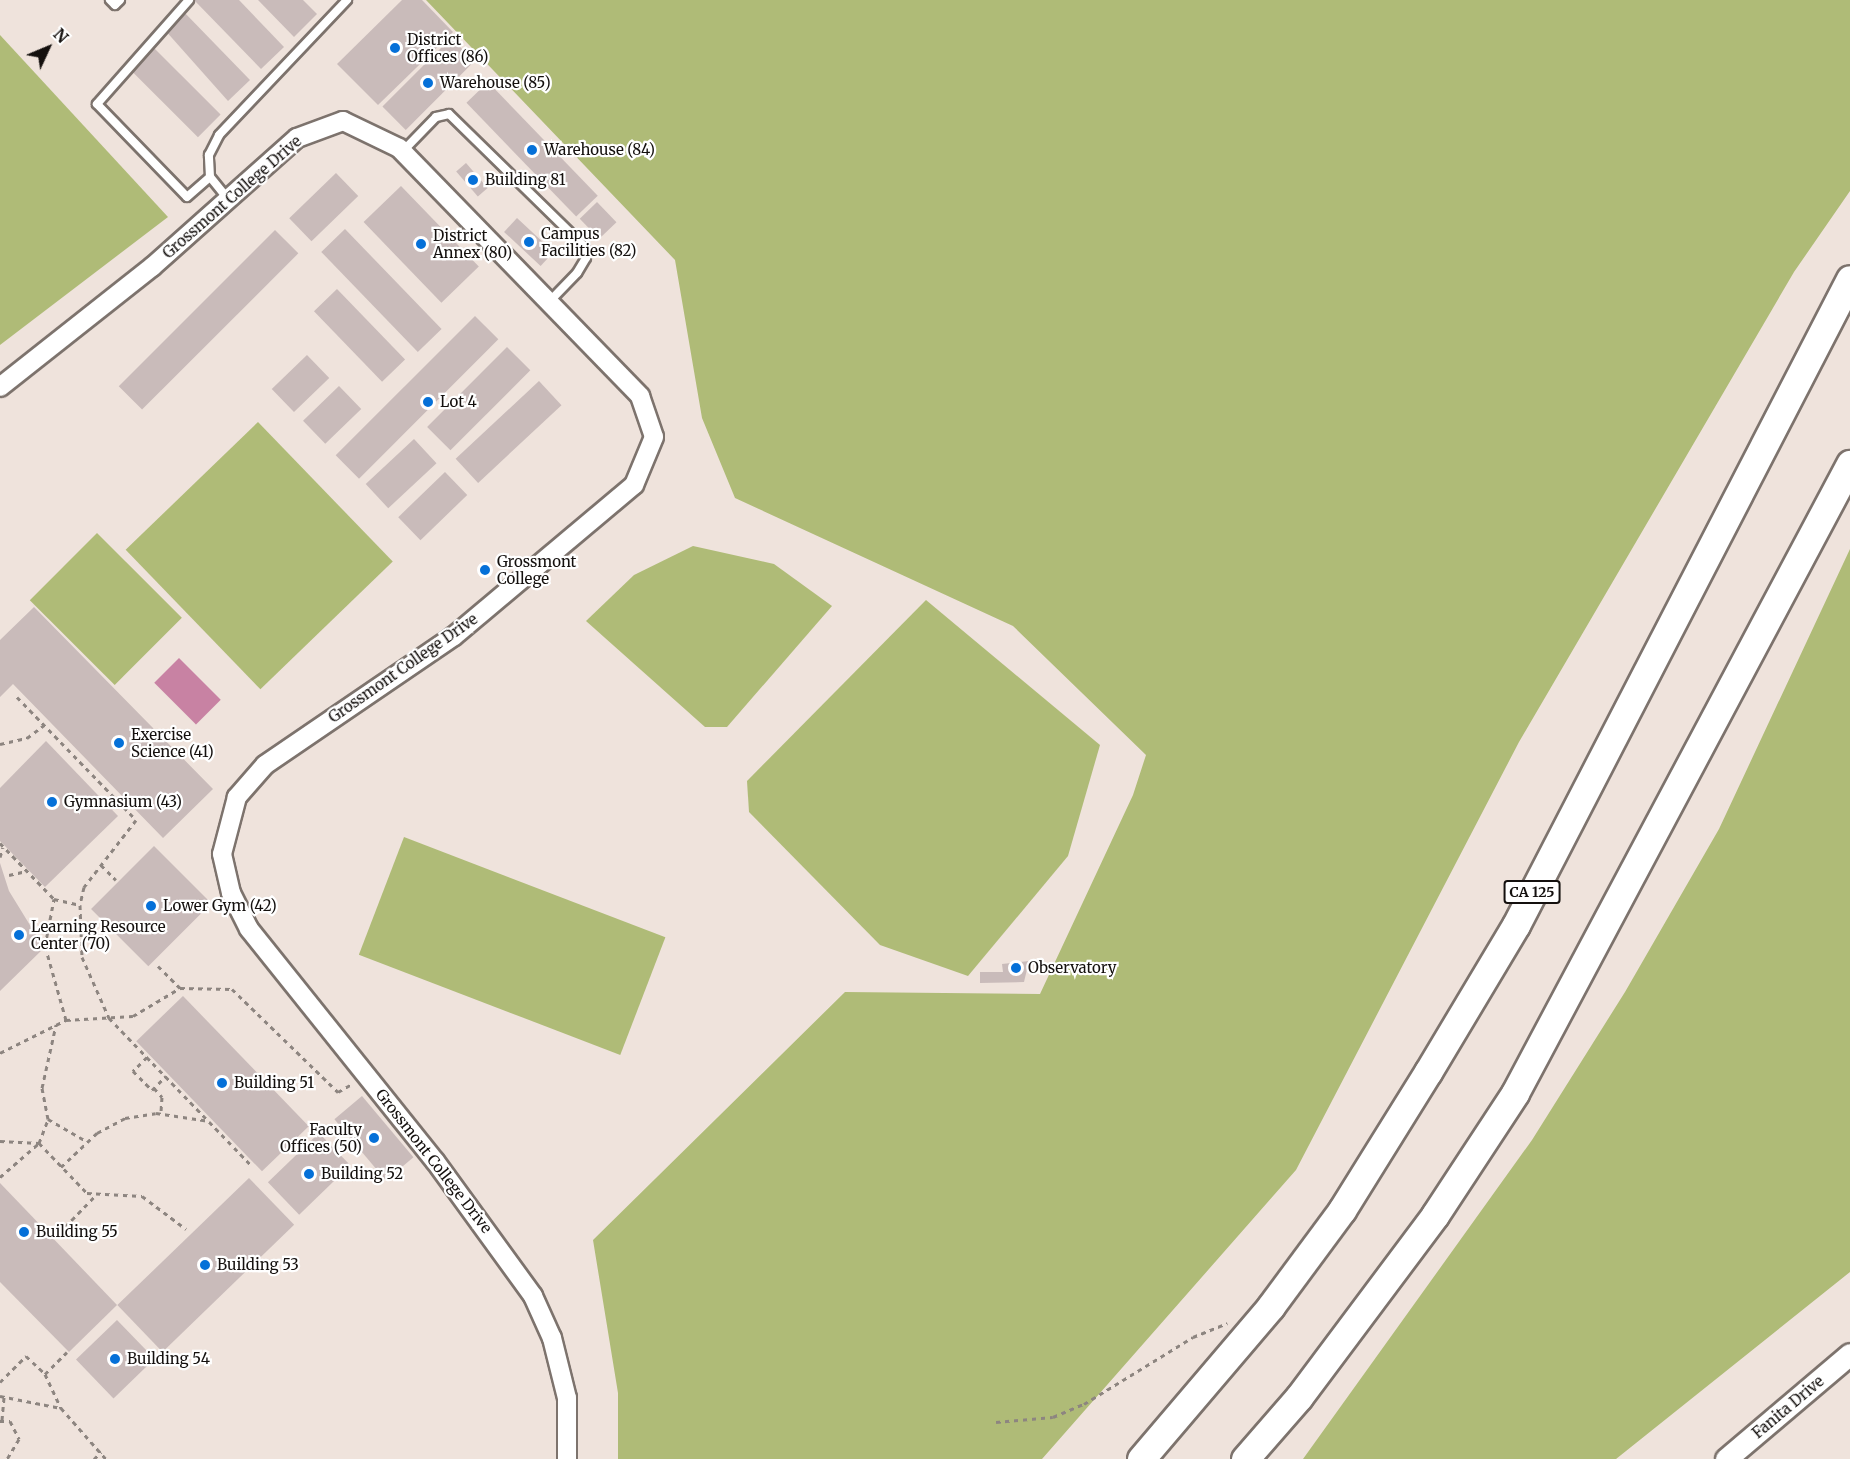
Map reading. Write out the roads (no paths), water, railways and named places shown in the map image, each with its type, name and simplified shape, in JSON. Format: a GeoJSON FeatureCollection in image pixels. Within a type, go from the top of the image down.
{"type":"FeatureCollection","features":[{"type":"Feature","properties":{"kind":"highway","name":"CA 125"},"geometry":{"type":"LineString","coordinates":[[1141,1459],[1265,1315],[1342,1210],[1428,1072],[1516,925],[1850,279]]}},
{"type":"Feature","properties":{"kind":"highway"},"geometry":{"type":"LineString","coordinates":[[1245,1459],[1299,1397],[1427,1225],[1515,1093],[1850,464]]}},
{"type":"Feature","properties":{"kind":"main road","name":"Fanita Drive"},"geometry":{"type":"LineString","coordinates":[[1726,1459],[1850,1354]]}},
{"type":"Feature","properties":{"kind":"street","name":"Grossmont College Drive"},"geometry":{"type":"LineString","coordinates":[[0,387],[46,355],[228,199],[317,127],[343,121],[380,135],[402,152],[640,396],[654,437],[639,478],[454,636],[265,765],[237,797],[222,854],[231,893],[249,929],[366,1075],[533,1296],[567,1398],[567,1459]]}},
{"type":"Feature","properties":{"kind":"lane"},"geometry":{"type":"LineString","coordinates":[[110,0],[115,5],[120,0]]}},
{"type":"Feature","properties":{"kind":"lane"},"geometry":{"type":"LineString","coordinates":[[189,0],[97,104],[187,197],[210,177]]}},
{"type":"Feature","properties":{"kind":"lane"},"geometry":{"type":"LineString","coordinates":[[228,199],[210,177],[209,155],[219,135],[347,0]]}},
{"type":"Feature","properties":{"kind":"lane"},"geometry":{"type":"LineString","coordinates":[[402,152],[436,117],[449,114],[585,247],[581,266],[549,302]]}},
{"type":"Feature","properties":{"kind":"place","name":"District Offices (86)"},"geometry":{"type":"Point","coordinates":[395,48]}},
{"type":"Feature","properties":{"kind":"place","name":"Warehouse (85)"},"geometry":{"type":"Point","coordinates":[428,83]}},
{"type":"Feature","properties":{"kind":"place","name":"Warehouse (84)"},"geometry":{"type":"Point","coordinates":[532,150]}},
{"type":"Feature","properties":{"kind":"place","name":"Building 81"},"geometry":{"type":"Point","coordinates":[473,180]}},
{"type":"Feature","properties":{"kind":"place","name":"Campus Facilities (82)"},"geometry":{"type":"Point","coordinates":[529,242]}},
{"type":"Feature","properties":{"kind":"place","name":"District Annex (80)"},"geometry":{"type":"Point","coordinates":[421,244]}},
{"type":"Feature","properties":{"kind":"place","name":"Lot 4"},"geometry":{"type":"Point","coordinates":[428,402]}},
{"type":"Feature","properties":{"kind":"place","name":"Grossmont College"},"geometry":{"type":"Point","coordinates":[485,570]}},
{"type":"Feature","properties":{"kind":"place","name":"Exercise Science (41)"},"geometry":{"type":"Point","coordinates":[119,743]}},
{"type":"Feature","properties":{"kind":"place","name":"Gymnasium (43)"},"geometry":{"type":"Point","coordinates":[52,802]}},
{"type":"Feature","properties":{"kind":"place","name":"Lower Gym (42)"},"geometry":{"type":"Point","coordinates":[151,906]}},
{"type":"Feature","properties":{"kind":"place","name":"Learning Resource Center (70)"},"geometry":{"type":"Point","coordinates":[19,935]}},
{"type":"Feature","properties":{"kind":"place","name":"Observatory"},"geometry":{"type":"Point","coordinates":[1016,968]}},
{"type":"Feature","properties":{"kind":"place","name":"Building 51"},"geometry":{"type":"Point","coordinates":[222,1083]}},
{"type":"Feature","properties":{"kind":"place","name":"Faculty Offices (50)"},"geometry":{"type":"Point","coordinates":[374,1138]}},
{"type":"Feature","properties":{"kind":"place","name":"Building 52"},"geometry":{"type":"Point","coordinates":[309,1174]}},
{"type":"Feature","properties":{"kind":"place","name":"Building 55"},"geometry":{"type":"Point","coordinates":[24,1232]}},
{"type":"Feature","properties":{"kind":"place","name":"Building 53"},"geometry":{"type":"Point","coordinates":[205,1265]}},
{"type":"Feature","properties":{"kind":"place","name":"Building 54"},"geometry":{"type":"Point","coordinates":[115,1359]}}]}
